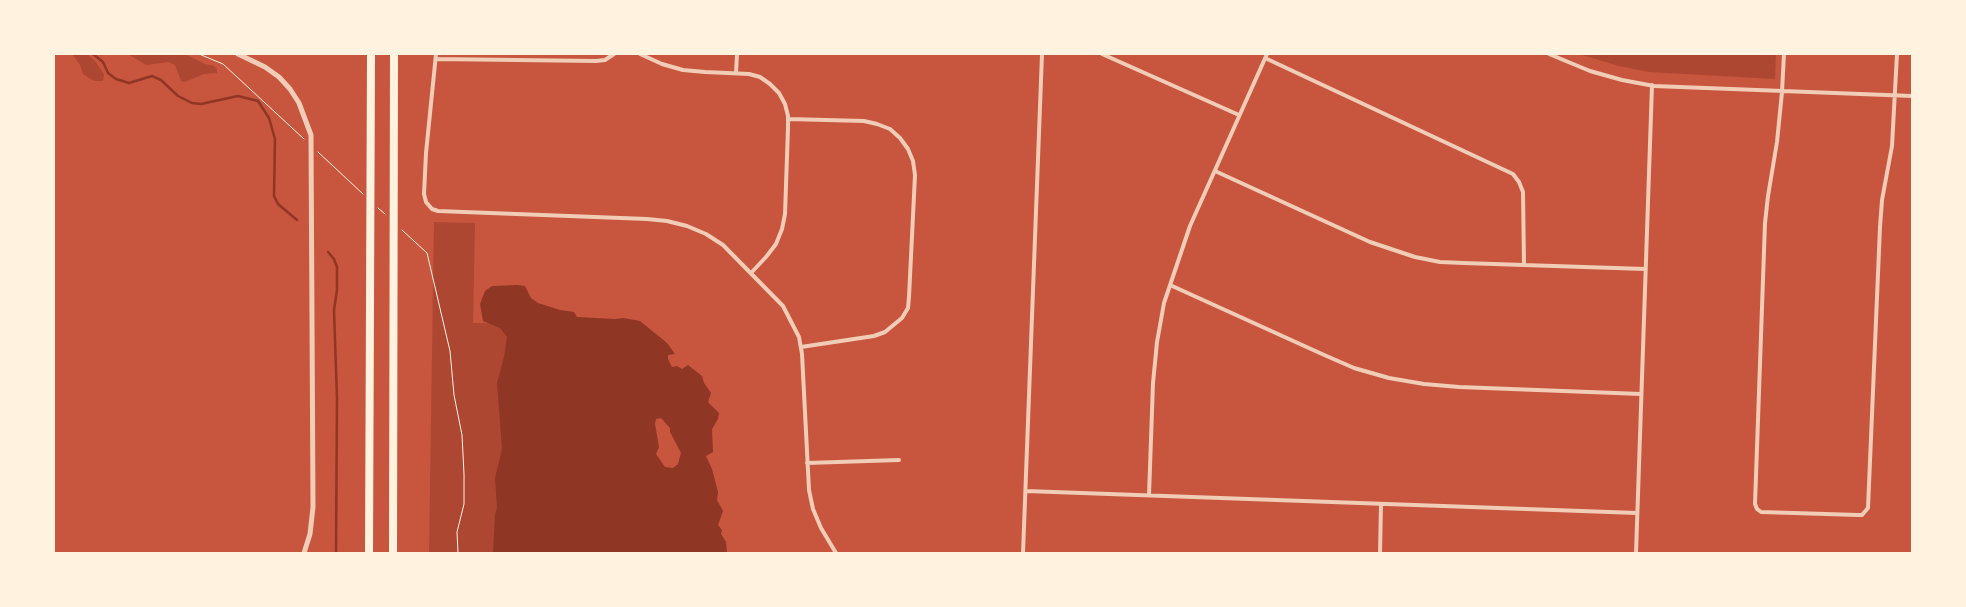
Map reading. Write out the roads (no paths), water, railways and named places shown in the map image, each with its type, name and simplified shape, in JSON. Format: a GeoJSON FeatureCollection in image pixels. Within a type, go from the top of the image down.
{"type":"FeatureCollection","features":[{"type":"Feature","properties":{"kind":"highway"},"geometry":{"type":"LineString","coordinates":[[369,553],[372,54]]}},
{"type":"Feature","properties":{"kind":"highway"},"geometry":{"type":"LineString","coordinates":[[392,553],[394,54]]}},
{"type":"Feature","properties":{"kind":"street"},"geometry":{"type":"LineString","coordinates":[[238,54],[265,67],[279,77],[290,89],[299,103],[311,135],[313,507],[310,534],[304,553]]}},
{"type":"Feature","properties":{"kind":"street"},"geometry":{"type":"LineString","coordinates":[[436,54],[424,194],[426,202],[432,209],[438,211],[667,221],[687,226],[706,234],[723,245],[783,306],[792,320],[801,347],[807,463],[809,490],[813,509],[821,528],[836,553]]}},
{"type":"Feature","properties":{"kind":"street"},"geometry":{"type":"LineString","coordinates":[[436,60],[596,61],[605,60],[614,54]]}},
{"type":"Feature","properties":{"kind":"street"},"geometry":{"type":"LineString","coordinates":[[640,54],[662,64],[683,70],[736,72],[760,77],[779,93],[785,104],[788,119],[785,214],[782,229],[776,244],[751,273]]}},
{"type":"Feature","properties":{"kind":"street"},"geometry":{"type":"LineString","coordinates":[[736,72],[737,54]]}},
{"type":"Feature","properties":{"kind":"street"},"geometry":{"type":"LineString","coordinates":[[1023,553],[1042,54]]}},
{"type":"Feature","properties":{"kind":"street"},"geometry":{"type":"LineString","coordinates":[[1102,54],[1239,115]]}},
{"type":"Feature","properties":{"kind":"street"},"geometry":{"type":"LineString","coordinates":[[1549,54],[1590,71],[1652,86],[1912,96]]}},
{"type":"Feature","properties":{"kind":"street"},"geometry":{"type":"LineString","coordinates":[[1784,54],[1782,92],[1765,223],[1755,504],[1761,512],[1858,515],[1866,512],[1868,504],[1880,227],[1882,200],[1892,146],[1897,54]]}},
{"type":"Feature","properties":{"kind":"street"},"geometry":{"type":"LineString","coordinates":[[1149,496],[1153,383],[1157,342],[1170,285],[1190,226],[1266,56],[1513,174],[1524,192],[1524,265]]}},
{"type":"Feature","properties":{"kind":"street"},"geometry":{"type":"LineString","coordinates":[[1636,553],[1652,86]]}},
{"type":"Feature","properties":{"kind":"street"},"geometry":{"type":"LineString","coordinates":[[788,119],[864,121],[890,129],[900,138],[914,161],[915,175],[909,297],[908,308],[902,318],[886,332],[874,336],[801,347]]}},
{"type":"Feature","properties":{"kind":"street"},"geometry":{"type":"LineString","coordinates":[[1215,171],[1392,251],[1440,262],[1646,269]]}},
{"type":"Feature","properties":{"kind":"street"},"geometry":{"type":"LineString","coordinates":[[1170,285],[1354,368],[1389,378],[1459,387],[1641,394]]}},
{"type":"Feature","properties":{"kind":"street"},"geometry":{"type":"LineString","coordinates":[[807,463],[899,460]]}},
{"type":"Feature","properties":{"kind":"street"},"geometry":{"type":"LineString","coordinates":[[1026,491],[1637,513]]}},
{"type":"Feature","properties":{"kind":"street"},"geometry":{"type":"LineString","coordinates":[[1380,553],[1381,504]]}},
{"type":"Feature","properties":{"kind":"waterway"},"geometry":{"type":"LineString","coordinates":[[93,54],[103,62],[108,73],[116,79],[129,83],[152,76],[161,80],[178,96],[192,103],[201,104],[238,96],[258,101],[269,118],[275,139],[274,196],[278,204],[297,220]]}},
{"type":"Feature","properties":{"kind":"waterway"},"geometry":{"type":"LineString","coordinates":[[328,252],[334,259],[337,267],[337,290],[334,310],[337,398],[336,553]]}}]}
